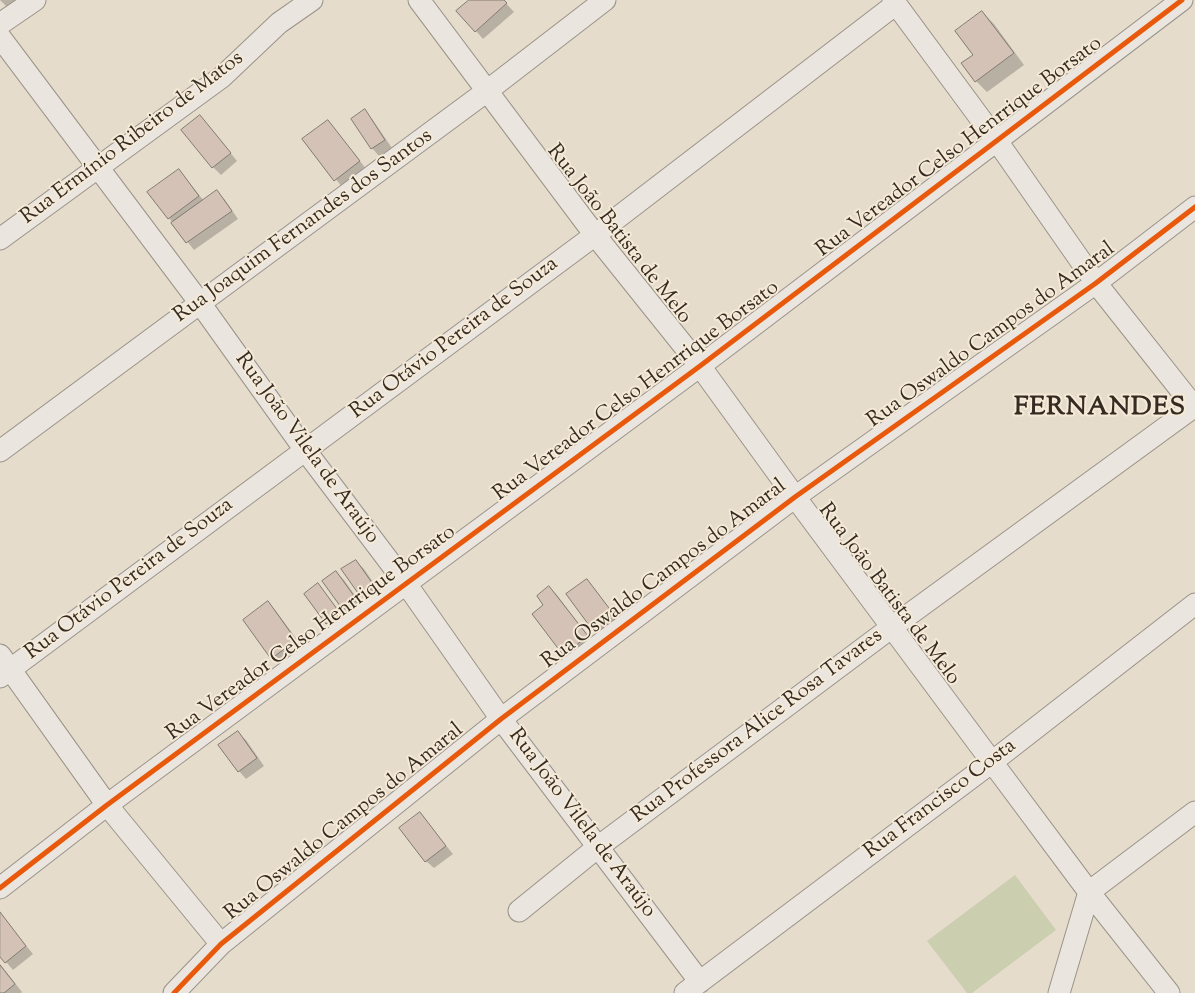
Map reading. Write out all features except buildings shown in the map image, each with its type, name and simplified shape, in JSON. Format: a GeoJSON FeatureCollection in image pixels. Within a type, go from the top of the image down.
{"type":"FeatureCollection","features":[{"type":"Feature","properties":{"kind":"street"},"geometry":{"type":"LineString","coordinates":[[0,24],[34,0]]}},
{"type":"Feature","properties":{"kind":"street","name":"Rua Ermínio Ribeiro de Matos"},"geometry":{"type":"LineString","coordinates":[[0,239],[222,77],[279,23],[312,0]]}},
{"type":"Feature","properties":{"kind":"street","name":"Rua João Batista de Melo"},"geometry":{"type":"LineString","coordinates":[[420,0],[595,235],[700,366],[795,497],[1089,892],[1169,993]]}},
{"type":"Feature","properties":{"kind":"street","name":"Rua Joaquim Fernandes dos Santos"},"geometry":{"type":"LineString","coordinates":[[0,451],[487,91],[605,0]]}},
{"type":"Feature","properties":{"kind":"street","name":"Rua Vereador Celso Henrrique Borsato"},"geometry":{"type":"LineString","coordinates":[[0,888],[107,805],[407,585],[700,366],[1182,0]]}},
{"type":"Feature","properties":{"kind":"street"},"geometry":{"type":"LineString","coordinates":[[894,2],[996,141],[1096,283],[1195,407]]}},
{"type":"Feature","properties":{"kind":"street","name":"Rua Otávio Pereira de Souza"},"geometry":{"type":"LineString","coordinates":[[4,667],[305,450],[595,235],[894,2]]}},
{"type":"Feature","properties":{"kind":"street","name":"Rua João Vilela de Araújo"},"geometry":{"type":"LineString","coordinates":[[0,37],[200,303],[305,450],[407,585],[501,719],[598,847],[693,987]]}},
{"type":"Feature","properties":{"kind":"street","name":"Rua Oswaldo Campos do Amaral"},"geometry":{"type":"LineString","coordinates":[[174,993],[221,944],[501,719],[795,497],[1096,283],[1195,207]]}},
{"type":"Feature","properties":{"kind":"street","name":"Rua Professora Alice Rosa Tavares"},"geometry":{"type":"LineString","coordinates":[[518,911],[598,847],[892,627],[1195,407]]}},
{"type":"Feature","properties":{"kind":"street","name":"Rua Francisco Costa"},"geometry":{"type":"LineString","coordinates":[[693,987],[992,762],[1195,604]]}},
{"type":"Feature","properties":{"kind":"street"},"geometry":{"type":"LineString","coordinates":[[4,667],[107,805],[221,944]]}},
{"type":"Feature","properties":{"kind":"street"},"geometry":{"type":"LineString","coordinates":[[1059,993],[1089,892],[1195,812]]}},
{"type":"Feature","properties":{"kind":"green space"},"geometry":{"type":"Polygon","coordinates":[[[1015,875],[1056,930],[972,993],[967,993],[927,941],[1015,875]]]}},
{"type":"Feature","properties":{"kind":"cycle path"},"geometry":{"type":"LineString","coordinates":[[0,888],[107,805],[700,366],[1182,0]]}},
{"type":"Feature","properties":{"kind":"cycle path"},"geometry":{"type":"LineString","coordinates":[[174,993],[221,944],[501,719],[795,497],[1096,283],[1195,207]]}},
{"type":"Feature","properties":{"kind":"district","name":"FERNANDES"},"geometry":{"type":"Point","coordinates":[1100,410]}}]}
